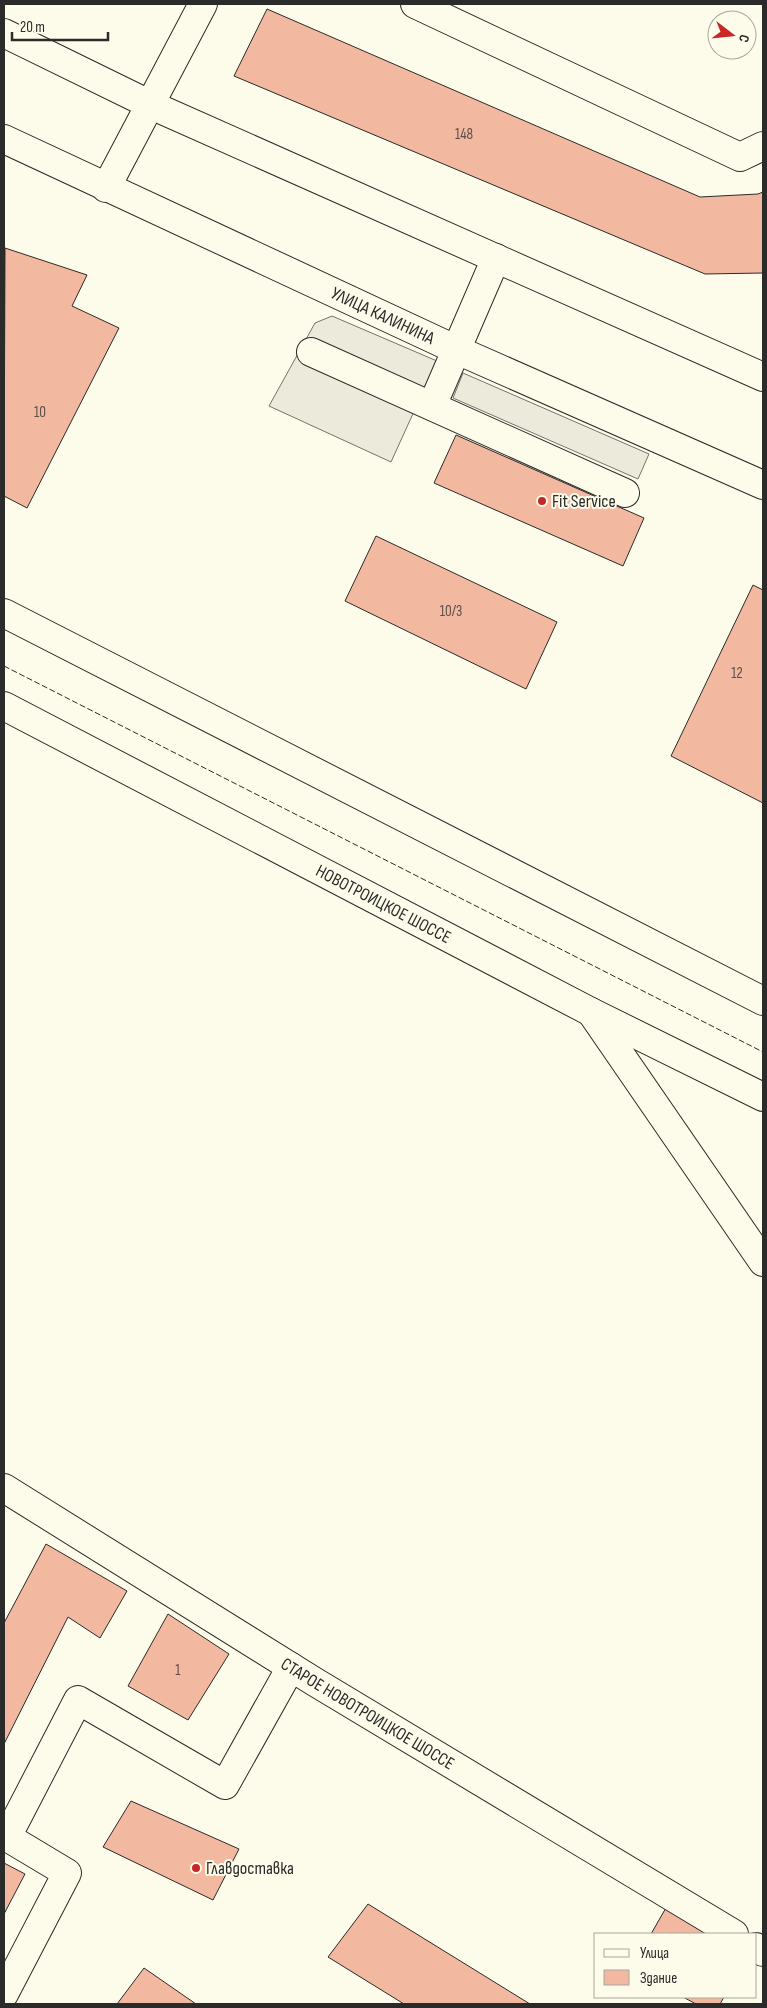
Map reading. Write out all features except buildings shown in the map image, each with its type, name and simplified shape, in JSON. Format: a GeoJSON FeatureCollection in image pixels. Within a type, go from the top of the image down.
{"type":"FeatureCollection","features":[{"type":"Feature","properties":{"kind":"street"},"geometry":{"type":"LineString","coordinates":[[106,188],[152,105],[203,4]]}},
{"type":"Feature","properties":{"kind":"street"},"geometry":{"type":"LineString","coordinates":[[415,4],[740,157],[763,146]]}},
{"type":"Feature","properties":{"kind":"street"},"geometry":{"type":"LineString","coordinates":[[4,33],[152,105],[763,377]]}},
{"type":"Feature","properties":{"kind":"street","name":"УЛИЦА КАЛИНИНА"},"geometry":{"type":"LineString","coordinates":[[4,139],[457,350],[763,485]]}},
{"type":"Feature","properties":{"kind":"street"},"geometry":{"type":"LineString","coordinates":[[432,406],[496,258]]}},
{"type":"Feature","properties":{"kind":"street"},"geometry":{"type":"LineString","coordinates":[[311,352],[625,493]]}},
{"type":"Feature","properties":{"kind":"street"},"geometry":{"type":"LineString","coordinates":[[4,613],[763,1001]]}},
{"type":"Feature","properties":{"kind":"street","name":"НОВОТРОИЦКОЕ ШОССЕ"},"geometry":{"type":"LineString","coordinates":[[4,706],[590,1012],[763,1097]]}},
{"type":"Feature","properties":{"kind":"street"},"geometry":{"type":"LineString","coordinates":[[590,1012],[763,1262]]}},
{"type":"Feature","properties":{"kind":"street","name":"СТАРОЕ НОВОТРОИЦКОЕ ШОССЕ"},"geometry":{"type":"LineString","coordinates":[[4,1488],[291,1667],[732,1933]]}},
{"type":"Feature","properties":{"kind":"street"},"geometry":{"type":"LineString","coordinates":[[4,1994],[67,1873],[7,1837],[78,1700],[225,1785],[291,1667]]}},
{"type":"Feature","properties":{"kind":"shaded area"},"geometry":{"type":"Polygon","coordinates":[[[332,316],[437,361],[391,462],[269,406],[315,323],[332,316]]]}},
{"type":"Feature","properties":{"kind":"shaded area"},"geometry":{"type":"Polygon","coordinates":[[[463,373],[649,454],[638,479],[453,398],[463,373]]]}},
{"type":"Feature","properties":{"kind":"fence"},"geometry":{"type":"LineString","coordinates":[[4,666],[763,1052]]}},
{"type":"Feature","properties":{"kind":"place","name":"Fit Service"},"geometry":{"type":"Point","coordinates":[542,501]}},
{"type":"Feature","properties":{"kind":"place","name":"Главдоставка"},"geometry":{"type":"Point","coordinates":[196,1868]}}]}
